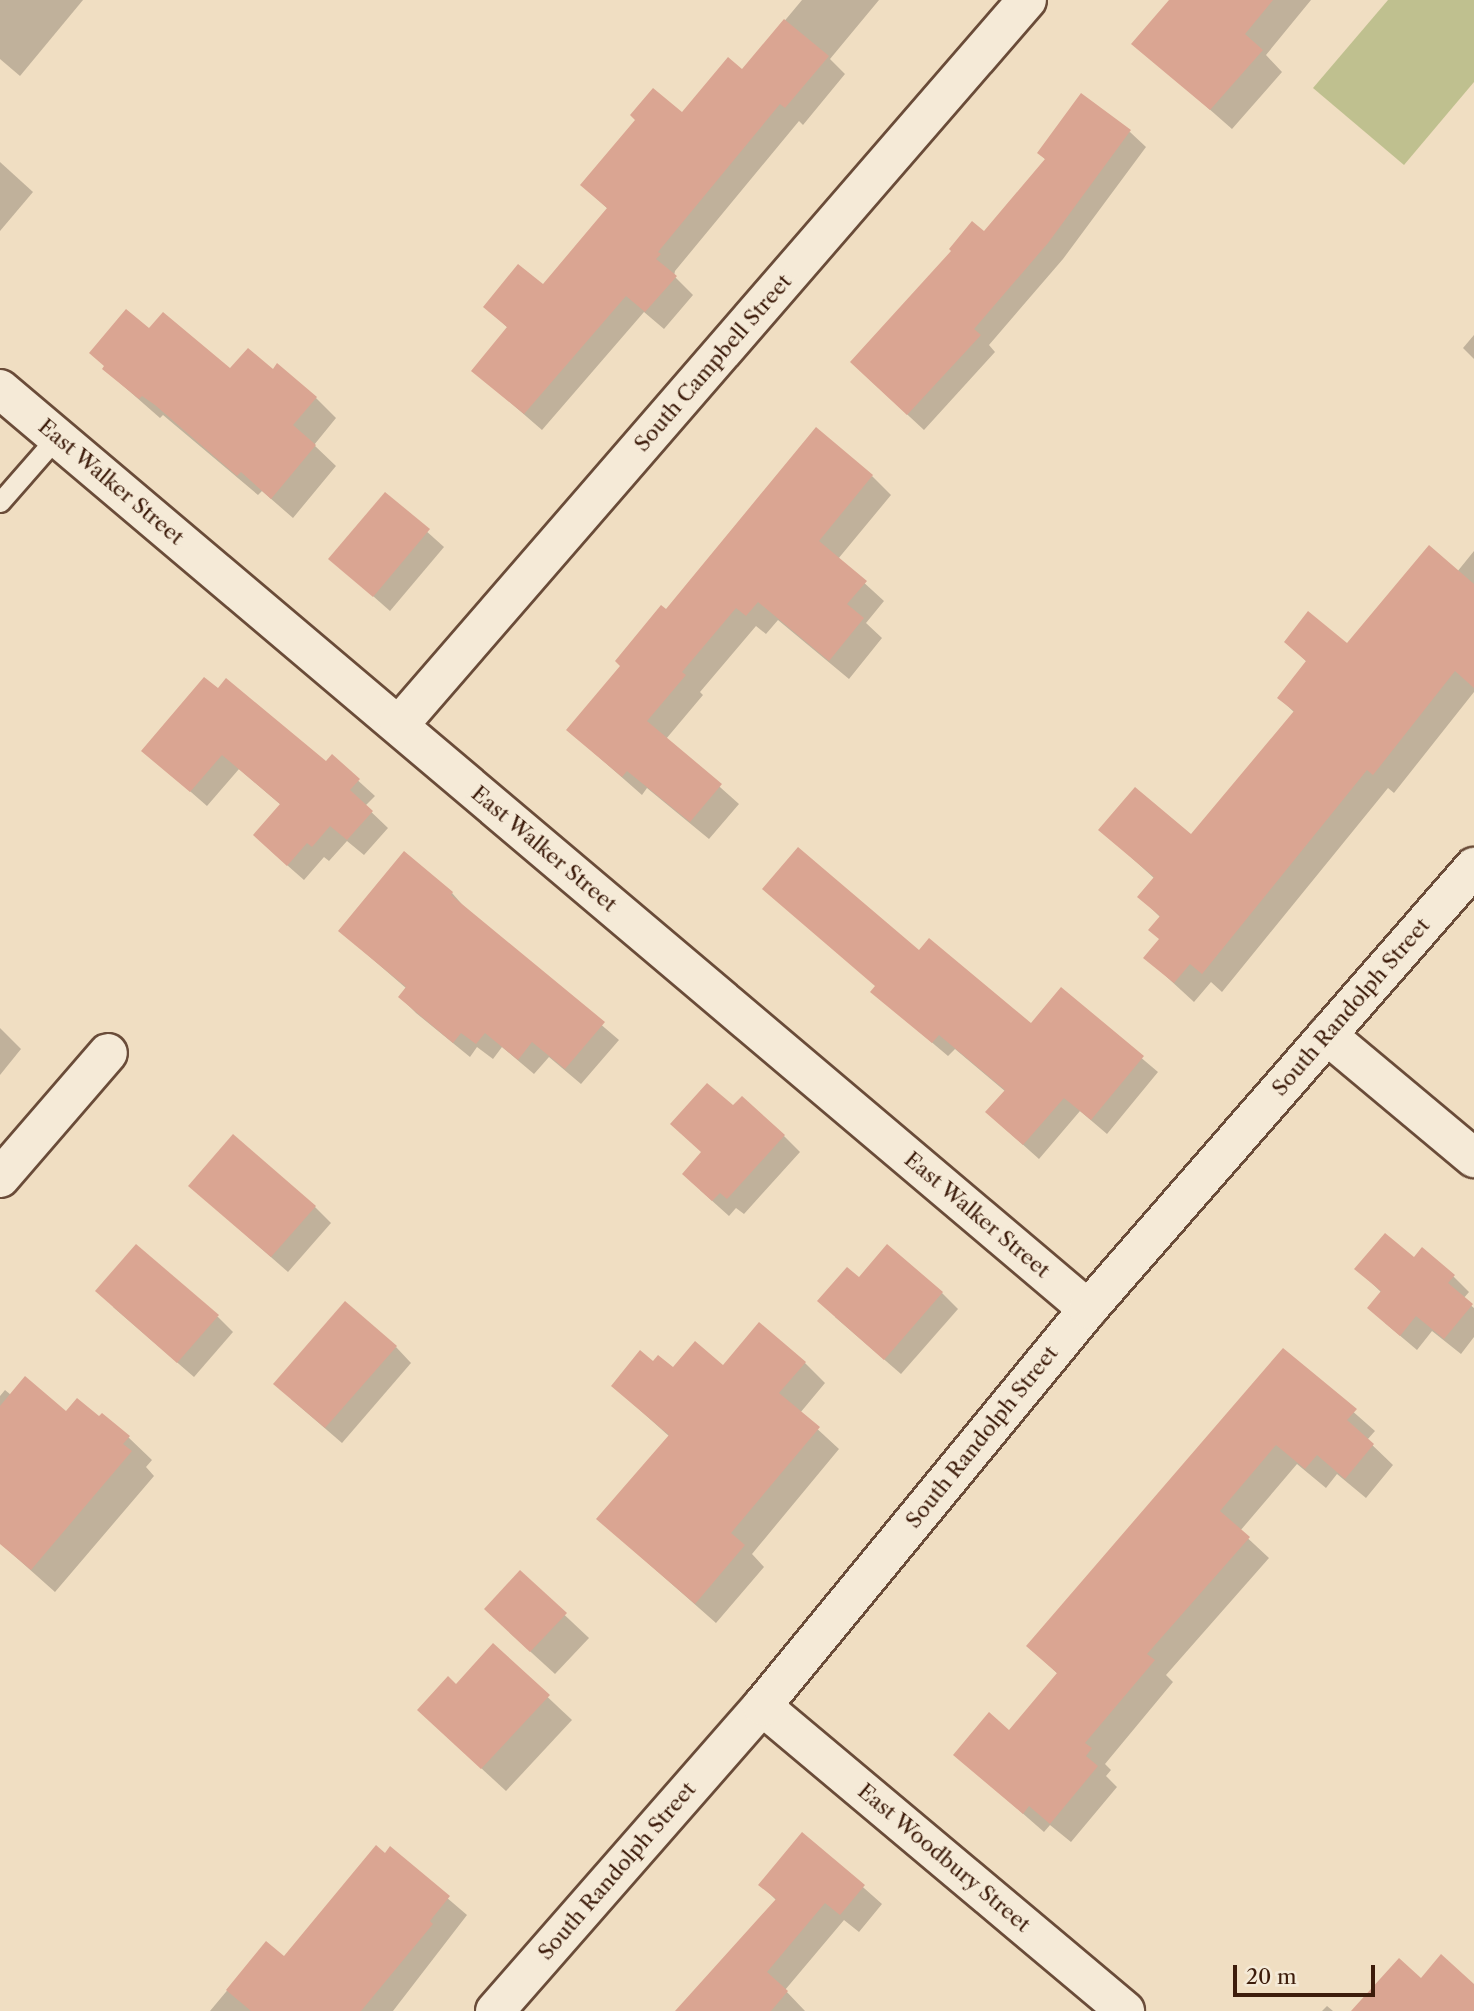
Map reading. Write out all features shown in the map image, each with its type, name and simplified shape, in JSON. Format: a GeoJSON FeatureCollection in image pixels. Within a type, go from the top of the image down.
{"type":"FeatureCollection","features":[{"type":"Feature","properties":{"kind":"street","name":"South Campbell Street"},"geometry":{"type":"LineString","coordinates":[[399,726],[1027,0]]}},
{"type":"Feature","properties":{"kind":"street","name":"East Walker Street"},"geometry":{"type":"LineString","coordinates":[[0,389],[1088,1309]]}},
{"type":"Feature","properties":{"kind":"street","name":"South Randolph Street"},"geometry":{"type":"LineString","coordinates":[[495,2011],[762,1706],[1088,1309],[1474,867]]}},
{"type":"Feature","properties":{"kind":"street"},"geometry":{"type":"LineString","coordinates":[[1327,1035],[1474,1158]]}},
{"type":"Feature","properties":{"kind":"street"},"geometry":{"type":"LineString","coordinates":[[0,1178],[108,1053]]}},
{"type":"Feature","properties":{"kind":"street","name":"East Woodbury Street"},"geometry":{"type":"LineString","coordinates":[[762,1706],[1123,2010]]}},
{"type":"Feature","properties":{"kind":"lane"},"geometry":{"type":"LineString","coordinates":[[0,502],[57,437]]}},
{"type":"Feature","properties":{"kind":"green space"},"geometry":{"type":"Polygon","coordinates":[[[1388,0],[1474,0],[1474,82],[1404,165],[1313,88],[1388,0]]]}},
{"type":"Feature","properties":{"kind":"building"},"geometry":{"type":"Polygon","coordinates":[[[1169,0],[1273,0],[1245,34],[1263,50],[1210,110],[1131,44],[1169,0]]]}},
{"type":"Feature","properties":{"kind":"building"},"geometry":{"type":"Polygon","coordinates":[[[784,19],[829,56],[785,108],[780,104],[658,252],[661,254],[656,259],[677,276],[645,312],[626,296],[524,414],[471,371],[507,327],[483,307],[518,264],[543,284],[607,208],[580,185],[635,120],[630,115],[653,88],[682,112],[728,57],[742,69],[784,19]]]}},
{"type":"Feature","properties":{"kind":"building"},"geometry":{"type":"Polygon","coordinates":[[[1081,93],[1131,130],[1048,243],[974,329],[981,335],[907,415],[850,362],[951,251],[949,249],[972,221],[984,231],[1045,159],[1037,153],[1081,93]]]}},
{"type":"Feature","properties":{"kind":"building"},"geometry":{"type":"Polygon","coordinates":[[[126,309],[149,328],[163,312],[230,368],[248,348],[273,369],[277,363],[317,397],[293,425],[316,445],[271,499],[241,472],[237,476],[155,405],[142,396],[139,399],[102,369],[104,366],[89,353],[126,309]]]}},
{"type":"Feature","properties":{"kind":"building"},"geometry":{"type":"Polygon","coordinates":[[[816,427],[873,475],[819,541],[867,581],[847,604],[864,618],[829,661],[758,602],[746,616],[736,608],[682,672],[686,675],[647,721],[722,784],[690,822],[627,771],[622,777],[566,730],[620,666],[615,661],[661,605],[666,609],[816,427]]]}},
{"type":"Feature","properties":{"kind":"building"},"geometry":{"type":"Polygon","coordinates":[[[385,492],[430,529],[373,597],[328,559],[385,492]]]}},
{"type":"Feature","properties":{"kind":"building"},"geometry":{"type":"Polygon","coordinates":[[[1429,545],[1474,584],[1474,688],[1455,671],[1373,775],[1367,770],[1202,974],[1190,964],[1174,983],[1143,958],[1159,939],[1148,930],[1160,916],[1137,897],[1154,877],[1098,830],[1135,787],[1191,834],[1294,711],[1277,698],[1306,661],[1284,642],[1308,611],[1347,643],[1429,545]]]}},
{"type":"Feature","properties":{"kind":"building"},"geometry":{"type":"Polygon","coordinates":[[[204,677],[218,688],[226,678],[326,761],[332,754],[360,779],[350,790],[373,811],[347,840],[330,826],[312,847],[307,843],[287,866],[253,835],[280,804],[222,755],[190,792],[141,751],[204,677]]]}},
{"type":"Feature","properties":{"kind":"building"},"geometry":{"type":"Polygon","coordinates":[[[798,847],[919,950],[929,938],[1031,1023],[1061,987],[1144,1056],[1091,1120],[1064,1098],[1023,1145],[985,1112],[1005,1090],[939,1035],[932,1043],[870,992],[875,986],[762,889],[798,847]]]}},
{"type":"Feature","properties":{"kind":"building"},"geometry":{"type":"Polygon","coordinates":[[[404,851],[453,892],[451,895],[605,1022],[565,1069],[532,1042],[518,1060],[485,1033],[476,1044],[461,1033],[453,1043],[398,997],[406,987],[338,931],[404,851]]]}},
{"type":"Feature","properties":{"kind":"building"},"geometry":{"type":"Polygon","coordinates":[[[707,1083],[733,1105],[742,1096],[785,1135],[727,1199],[720,1193],[712,1201],[682,1174],[701,1152],[670,1124],[707,1083]]]}},
{"type":"Feature","properties":{"kind":"building"},"geometry":{"type":"Polygon","coordinates":[[[233,1134],[316,1206],[271,1257],[188,1186],[233,1134]]]}},
{"type":"Feature","properties":{"kind":"building"},"geometry":{"type":"Polygon","coordinates":[[[1385,1233],[1414,1257],[1422,1247],[1455,1275],[1448,1283],[1473,1304],[1444,1339],[1416,1316],[1400,1336],[1367,1308],[1381,1291],[1354,1269],[1385,1233]]]}},
{"type":"Feature","properties":{"kind":"building"},"geometry":{"type":"Polygon","coordinates":[[[136,1244],[219,1315],[177,1363],[95,1291],[136,1244]]]}},
{"type":"Feature","properties":{"kind":"building"},"geometry":{"type":"Polygon","coordinates":[[[887,1244],[943,1292],[884,1360],[817,1301],[847,1267],[859,1277],[887,1244]]]}},
{"type":"Feature","properties":{"kind":"building"},"geometry":{"type":"Polygon","coordinates":[[[345,1301],[397,1346],[325,1428],[273,1384],[345,1301]]]}},
{"type":"Feature","properties":{"kind":"building"},"geometry":{"type":"Polygon","coordinates":[[[759,1322],[806,1362],[779,1393],[820,1427],[731,1533],[745,1545],[695,1604],[596,1519],[669,1435],[611,1386],[640,1350],[653,1361],[658,1355],[673,1367],[695,1341],[723,1365],[759,1322]]]}},
{"type":"Feature","properties":{"kind":"building"},"geometry":{"type":"Polygon","coordinates":[[[1283,1348],[1357,1409],[1347,1420],[1374,1444],[1345,1479],[1317,1455],[1305,1469],[1276,1445],[1220,1511],[1250,1537],[1147,1654],[1155,1660],[1085,1743],[1092,1748],[1086,1756],[1098,1766],[1050,1824],[1029,1806],[1023,1814],[953,1755],[989,1712],[1009,1730],[1057,1673],[1026,1646],[1283,1348]]]}},
{"type":"Feature","properties":{"kind":"building"},"geometry":{"type":"Polygon","coordinates":[[[25,1376],[66,1411],[77,1398],[99,1416],[102,1413],[130,1436],[123,1444],[132,1451],[31,1570],[0,1544],[0,1406],[25,1376]]]}},
{"type":"Feature","properties":{"kind":"building"},"geometry":{"type":"Polygon","coordinates":[[[520,1570],[567,1613],[530,1652],[484,1609],[520,1570]]]}},
{"type":"Feature","properties":{"kind":"building"},"geometry":{"type":"Polygon","coordinates":[[[493,1643],[550,1695],[481,1769],[417,1710],[448,1676],[456,1684],[493,1643]]]}},
{"type":"Feature","properties":{"kind":"building"},"geometry":{"type":"Polygon","coordinates":[[[802,1832],[865,1885],[840,1915],[825,1903],[767,1972],[788,1991],[771,2011],[675,2011],[776,1899],[758,1885],[802,1832]]]}},
{"type":"Feature","properties":{"kind":"building"},"geometry":{"type":"Polygon","coordinates":[[[376,1845],[385,1853],[390,1846],[450,1896],[430,1921],[433,1924],[361,2011],[251,2011],[226,1990],[266,1941],[284,1956],[376,1845]]]}},
{"type":"Feature","properties":{"kind":"building"},"geometry":{"type":"Polygon","coordinates":[[[1441,1954],[1474,1984],[1474,2011],[1351,2011],[1399,1958],[1421,1978],[1441,1954]]]}}]}
